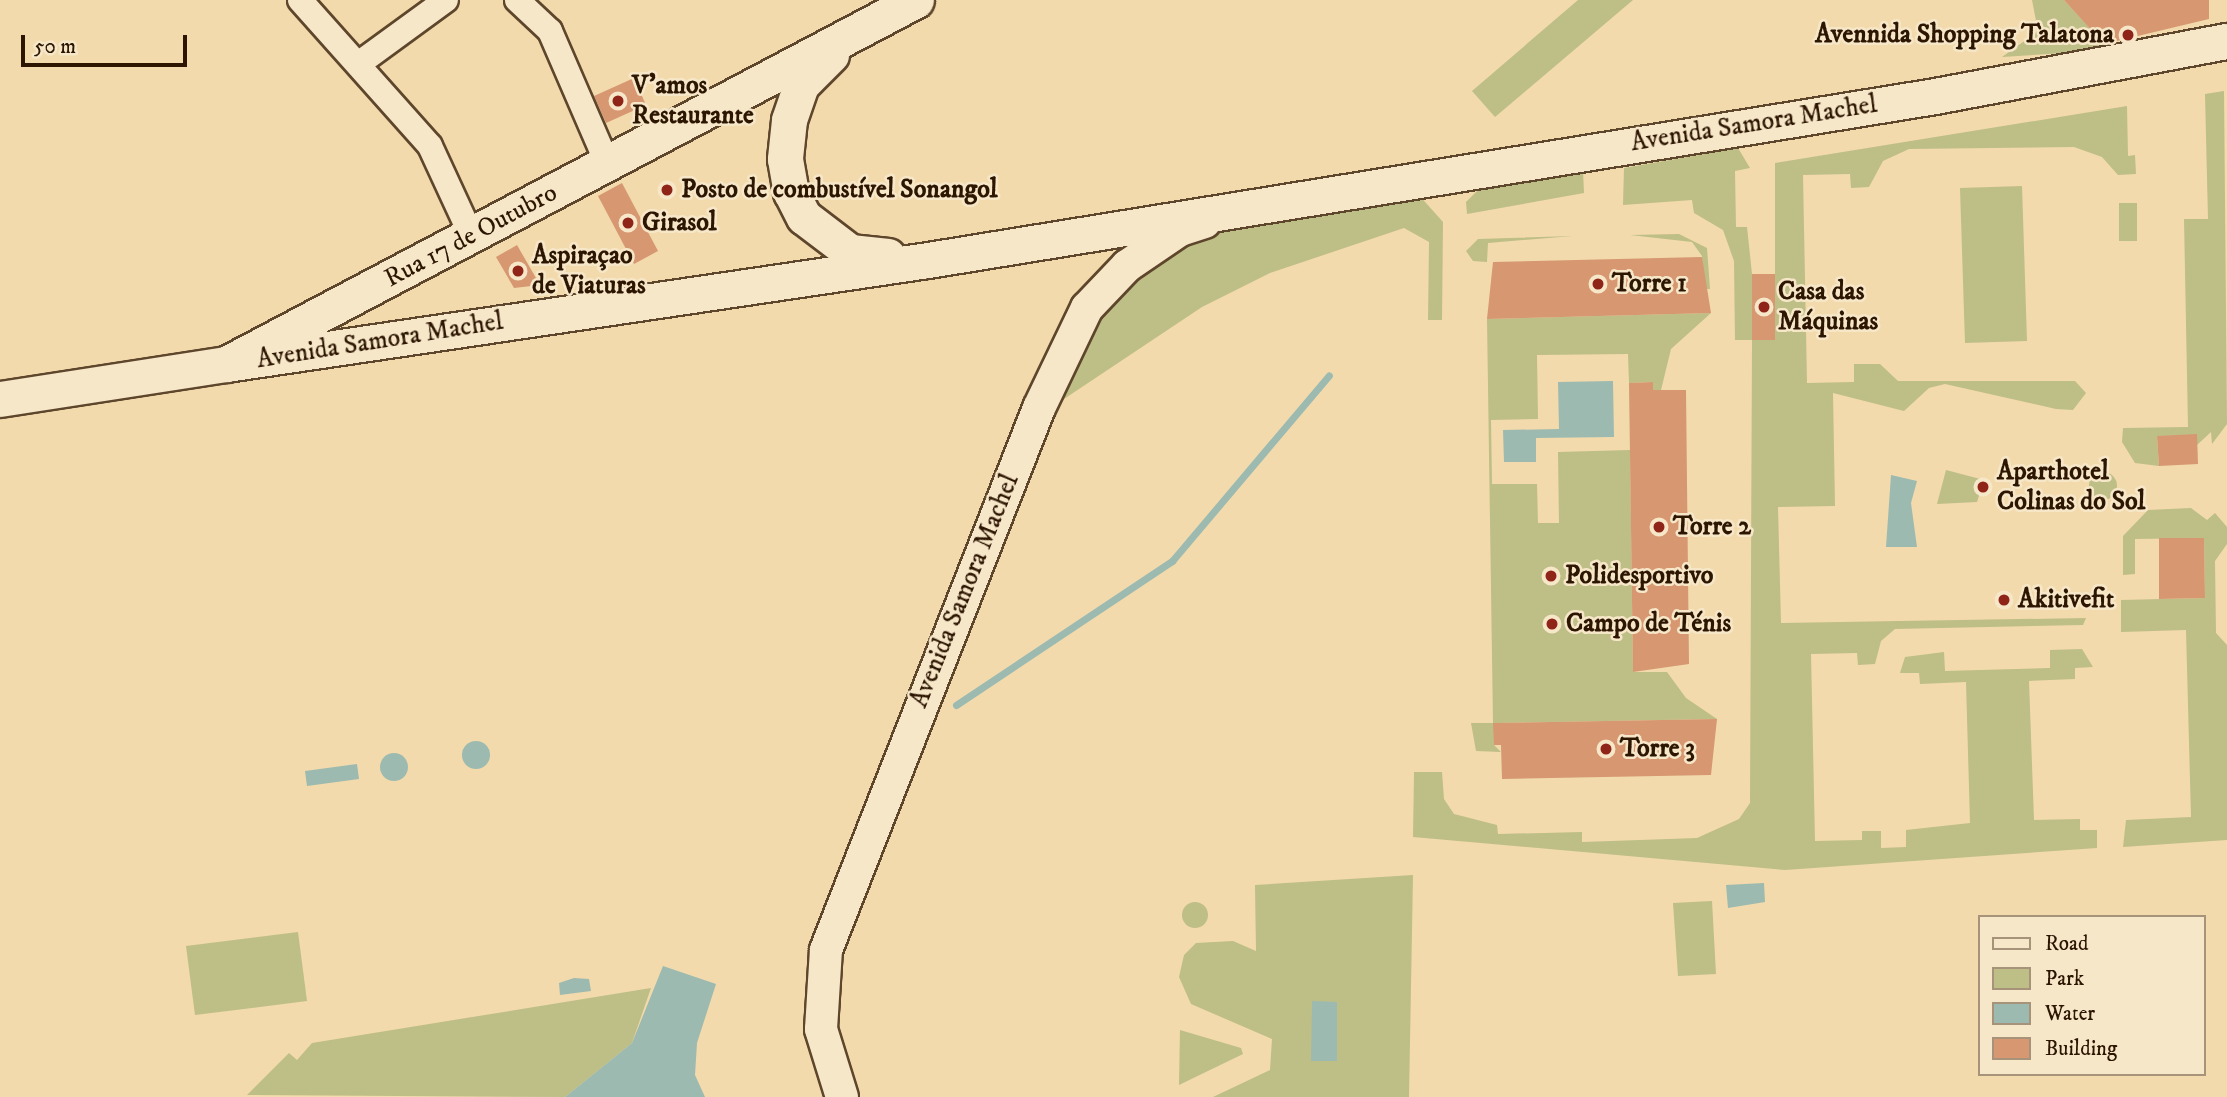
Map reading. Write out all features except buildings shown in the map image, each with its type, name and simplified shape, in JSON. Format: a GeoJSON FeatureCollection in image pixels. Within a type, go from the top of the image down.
{"type":"FeatureCollection","features":[{"type":"Feature","properties":{"kind":"main road","name":"Rua 17 de Outubro"},"geometry":{"type":"LineString","coordinates":[[0,399],[226,364],[472,237],[916,0]]}},
{"type":"Feature","properties":{"kind":"main road"},"geometry":{"type":"LineString","coordinates":[[850,34],[801,85],[785,159],[791,192],[804,217],[850,252],[928,260]]}},
{"type":"Feature","properties":{"kind":"main road","name":"Avenida Samora Machel"},"geometry":{"type":"LineString","coordinates":[[226,364],[928,260],[1935,96],[2227,41]]}},
{"type":"Feature","properties":{"kind":"street"},"geometry":{"type":"LineString","coordinates":[[300,0],[361,62],[430,146],[472,237]]}},
{"type":"Feature","properties":{"kind":"street"},"geometry":{"type":"LineString","coordinates":[[361,62],[446,0]]}},
{"type":"Feature","properties":{"kind":"street"},"geometry":{"type":"LineString","coordinates":[[517,0],[550,31],[607,163]]}},
{"type":"Feature","properties":{"kind":"street","name":"Avenida Samora Machel"},"geometry":{"type":"LineString","coordinates":[[842,1097],[821,1029],[826,950],[851,876],[1039,408],[1087,308],[1127,266],[1180,230],[1280,201]]}},
{"type":"Feature","properties":{"kind":"street"},"geometry":{"type":"LineString","coordinates":[[831,1062],[849,1097]]}},
{"type":"Feature","properties":{"kind":"green space"},"geometry":{"type":"Polygon","coordinates":[[[1578,0],[1633,0],[1495,117],[1472,91],[1578,0]]]}},
{"type":"Feature","properties":{"kind":"green space"},"geometry":{"type":"Polygon","coordinates":[[[2032,0],[2064,0],[2110,50],[2002,57],[2038,31],[2032,0]]]}},
{"type":"Feature","properties":{"kind":"green space"},"geometry":{"type":"Polygon","coordinates":[[[2224,91],[2227,424],[2212,444],[2211,432],[2197,445],[2157,436],[2159,466],[2135,463],[2122,442],[2123,428],[2188,427],[2184,219],[2208,219],[2205,94],[2224,91]]]}},
{"type":"Feature","properties":{"kind":"green space"},"geometry":{"type":"Polygon","coordinates":[[[2127,106],[2128,156],[2135,155],[2136,174],[2118,175],[2102,157],[2074,147],[1909,149],[1883,161],[1869,187],[1851,188],[1850,174],[1803,175],[1807,383],[1854,382],[1854,364],[1880,364],[1898,381],[2075,381],[2086,393],[2073,410],[2056,409],[1945,384],[1929,388],[1904,411],[1833,393],[1835,506],[1778,507],[1781,623],[2086,618],[2083,625],[1895,629],[1881,641],[1875,664],[1858,665],[1857,653],[1811,654],[1815,841],[1862,840],[1862,831],[1881,831],[1881,848],[1906,847],[1906,830],[1970,823],[1966,682],[1920,684],[1919,673],[1900,673],[1905,657],[1944,652],[1945,671],[2050,668],[2050,650],[2082,649],[2093,667],[2075,668],[2075,679],[2029,681],[2034,820],[2080,819],[2080,830],[2097,830],[2097,848],[1785,870],[1413,837],[1414,772],[1442,772],[1444,799],[1454,814],[1497,825],[1498,834],[1582,832],[1582,842],[1697,838],[1739,819],[1750,803],[1752,340],[1775,340],[1775,163],[2127,106]]]}},
{"type":"Feature","properties":{"kind":"green space"},"geometry":{"type":"Polygon","coordinates":[[[1738,148],[1750,168],[1735,171],[1736,227],[1747,227],[1752,274],[1752,340],[1735,340],[1734,261],[1723,230],[1694,213],[1692,200],[1623,205],[1624,168],[1738,148]]]}},
{"type":"Feature","properties":{"kind":"green space"},"geometry":{"type":"Polygon","coordinates":[[[1583,171],[1584,193],[1467,214],[1466,202],[1479,189],[1583,171]]]}},
{"type":"Feature","properties":{"kind":"green space"},"geometry":{"type":"Polygon","coordinates":[[[2022,186],[2027,341],[1965,343],[1960,188],[2022,186]]]}},
{"type":"Feature","properties":{"kind":"green space"},"geometry":{"type":"Polygon","coordinates":[[[1418,194],[1443,222],[1442,320],[1428,320],[1429,242],[1404,228],[1270,273],[1202,307],[1055,405],[1082,346],[1115,301],[1167,256],[1227,226],[1418,194]]]}},
{"type":"Feature","properties":{"kind":"green space"},"geometry":{"type":"Polygon","coordinates":[[[2119,203],[2137,203],[2137,241],[2119,241],[2119,203]]]}},
{"type":"Feature","properties":{"kind":"green space"},"geometry":{"type":"Polygon","coordinates":[[[1679,234],[1707,248],[1710,289],[1703,289],[1702,256],[1692,242],[1630,235],[1679,234]]]}},
{"type":"Feature","properties":{"kind":"green space"},"geometry":{"type":"Polygon","coordinates":[[[1573,236],[1488,243],[1487,262],[1473,261],[1466,251],[1478,239],[1573,236]]]}},
{"type":"Feature","properties":{"kind":"green space"},"geometry":{"type":"Polygon","coordinates":[[[1711,313],[1671,349],[1661,390],[1653,390],[1652,382],[1629,383],[1628,354],[1537,355],[1538,419],[1491,420],[1492,484],[1537,484],[1538,523],[1559,523],[1558,452],[1630,450],[1633,672],[1667,672],[1686,698],[1717,719],[1494,723],[1494,745],[1501,752],[1476,751],[1471,723],[1493,723],[1487,319],[1711,313]]]}},
{"type":"Feature","properties":{"kind":"green space"},"geometry":{"type":"Polygon","coordinates":[[[1946,470],[1984,480],[1977,502],[1937,504],[1946,470]]]}},
{"type":"Feature","properties":{"kind":"green space"},"geometry":{"type":"Polygon","coordinates":[[[2103,472],[2113,476],[2117,486],[2113,496],[2103,500],[2093,496],[2089,486],[2093,476],[2103,472]]]}},
{"type":"Feature","properties":{"kind":"green space"},"geometry":{"type":"Polygon","coordinates":[[[2191,508],[2207,520],[2215,513],[2227,527],[2227,544],[2215,561],[2216,633],[2227,645],[2227,840],[2123,847],[2126,820],[2191,817],[2186,630],[2121,632],[2121,600],[2205,598],[2204,538],[2135,539],[2135,574],[2123,575],[2123,536],[2148,510],[2191,508]]]}},
{"type":"Feature","properties":{"kind":"green space"},"geometry":{"type":"Polygon","coordinates":[[[1413,875],[1409,1097],[1213,1097],[1270,1070],[1272,1039],[1191,1004],[1179,977],[1184,955],[1196,943],[1233,941],[1256,951],[1255,885],[1413,875]]]}},
{"type":"Feature","properties":{"kind":"green space"},"geometry":{"type":"Polygon","coordinates":[[[1712,901],[1716,974],[1678,976],[1673,903],[1712,901]]]}},
{"type":"Feature","properties":{"kind":"green space"},"geometry":{"type":"Polygon","coordinates":[[[1195,902],[1205,905],[1208,915],[1205,925],[1195,928],[1185,925],[1182,915],[1185,905],[1195,902]]]}},
{"type":"Feature","properties":{"kind":"green space"},"geometry":{"type":"Polygon","coordinates":[[[298,932],[307,1001],[195,1015],[186,946],[298,932]]]}},
{"type":"Feature","properties":{"kind":"green space"},"geometry":{"type":"Polygon","coordinates":[[[651,988],[632,1043],[565,1097],[247,1095],[289,1053],[297,1060],[312,1043],[651,988]]]}},
{"type":"Feature","properties":{"kind":"green space"},"geometry":{"type":"Polygon","coordinates":[[[1180,1030],[1241,1048],[1243,1054],[1179,1085],[1180,1030]]]}},
{"type":"Feature","properties":{"kind":"water"},"geometry":{"type":"Polygon","coordinates":[[[1613,381],[1614,437],[1536,438],[1536,462],[1504,462],[1503,430],[1559,429],[1558,382],[1613,381]]]}},
{"type":"Feature","properties":{"kind":"water"},"geometry":{"type":"Polygon","coordinates":[[[1891,475],[1917,481],[1911,503],[1917,547],[1886,547],[1891,475]]]}},
{"type":"Feature","properties":{"kind":"water"},"geometry":{"type":"Polygon","coordinates":[[[476,741],[486,745],[490,755],[486,765],[476,769],[466,765],[462,755],[466,745],[476,741]]]}},
{"type":"Feature","properties":{"kind":"water"},"geometry":{"type":"Polygon","coordinates":[[[394,753],[404,757],[408,767],[404,777],[394,781],[384,777],[380,767],[384,757],[394,753]]]}},
{"type":"Feature","properties":{"kind":"water"},"geometry":{"type":"Polygon","coordinates":[[[357,764],[359,779],[307,786],[305,771],[357,764]]]}},
{"type":"Feature","properties":{"kind":"water"},"geometry":{"type":"Polygon","coordinates":[[[1764,883],[1765,902],[1728,908],[1726,885],[1764,883]]]}},
{"type":"Feature","properties":{"kind":"water"},"geometry":{"type":"Polygon","coordinates":[[[663,966],[716,984],[697,1043],[695,1075],[705,1097],[565,1097],[632,1043],[663,966]]]}},
{"type":"Feature","properties":{"kind":"water"},"geometry":{"type":"Polygon","coordinates":[[[574,978],[589,979],[591,991],[560,995],[559,983],[574,978]]]}},
{"type":"Feature","properties":{"kind":"water"},"geometry":{"type":"Polygon","coordinates":[[[1312,1001],[1337,1002],[1337,1061],[1311,1061],[1312,1001]]]}},
{"type":"Feature","properties":{"kind":"waterway"},"geometry":{"type":"LineString","coordinates":[[956,705],[1172,561],[1329,375]]}},
{"type":"Feature","properties":{"kind":"place","name":"Avennida Shopping Talatona"},"geometry":{"type":"Point","coordinates":[2128,35]}},
{"type":"Feature","properties":{"kind":"place","name":"V'amos Restaurante"},"geometry":{"type":"Point","coordinates":[618,101]}},
{"type":"Feature","properties":{"kind":"place","name":"Posto de combustível Sonangol"},"geometry":{"type":"Point","coordinates":[667,190]}},
{"type":"Feature","properties":{"kind":"place","name":"Girasol"},"geometry":{"type":"Point","coordinates":[628,223]}},
{"type":"Feature","properties":{"kind":"place","name":"Aspiraçao de Viaturas"},"geometry":{"type":"Point","coordinates":[518,271]}},
{"type":"Feature","properties":{"kind":"place","name":"Torre 1"},"geometry":{"type":"Point","coordinates":[1598,284]}},
{"type":"Feature","properties":{"kind":"place","name":"Casa das Máquinas"},"geometry":{"type":"Point","coordinates":[1764,307]}},
{"type":"Feature","properties":{"kind":"place","name":"Aparthotel Colinas do Sol"},"geometry":{"type":"Point","coordinates":[1983,487]}},
{"type":"Feature","properties":{"kind":"place","name":"Torre 2"},"geometry":{"type":"Point","coordinates":[1659,527]}},
{"type":"Feature","properties":{"kind":"place","name":"Polidesportivo"},"geometry":{"type":"Point","coordinates":[1551,576]}},
{"type":"Feature","properties":{"kind":"place","name":"Akitivefit"},"geometry":{"type":"Point","coordinates":[2004,600]}},
{"type":"Feature","properties":{"kind":"place","name":"Campo de Ténis"},"geometry":{"type":"Point","coordinates":[1552,624]}},
{"type":"Feature","properties":{"kind":"place","name":"Torre 3"},"geometry":{"type":"Point","coordinates":[1606,749]}}]}
